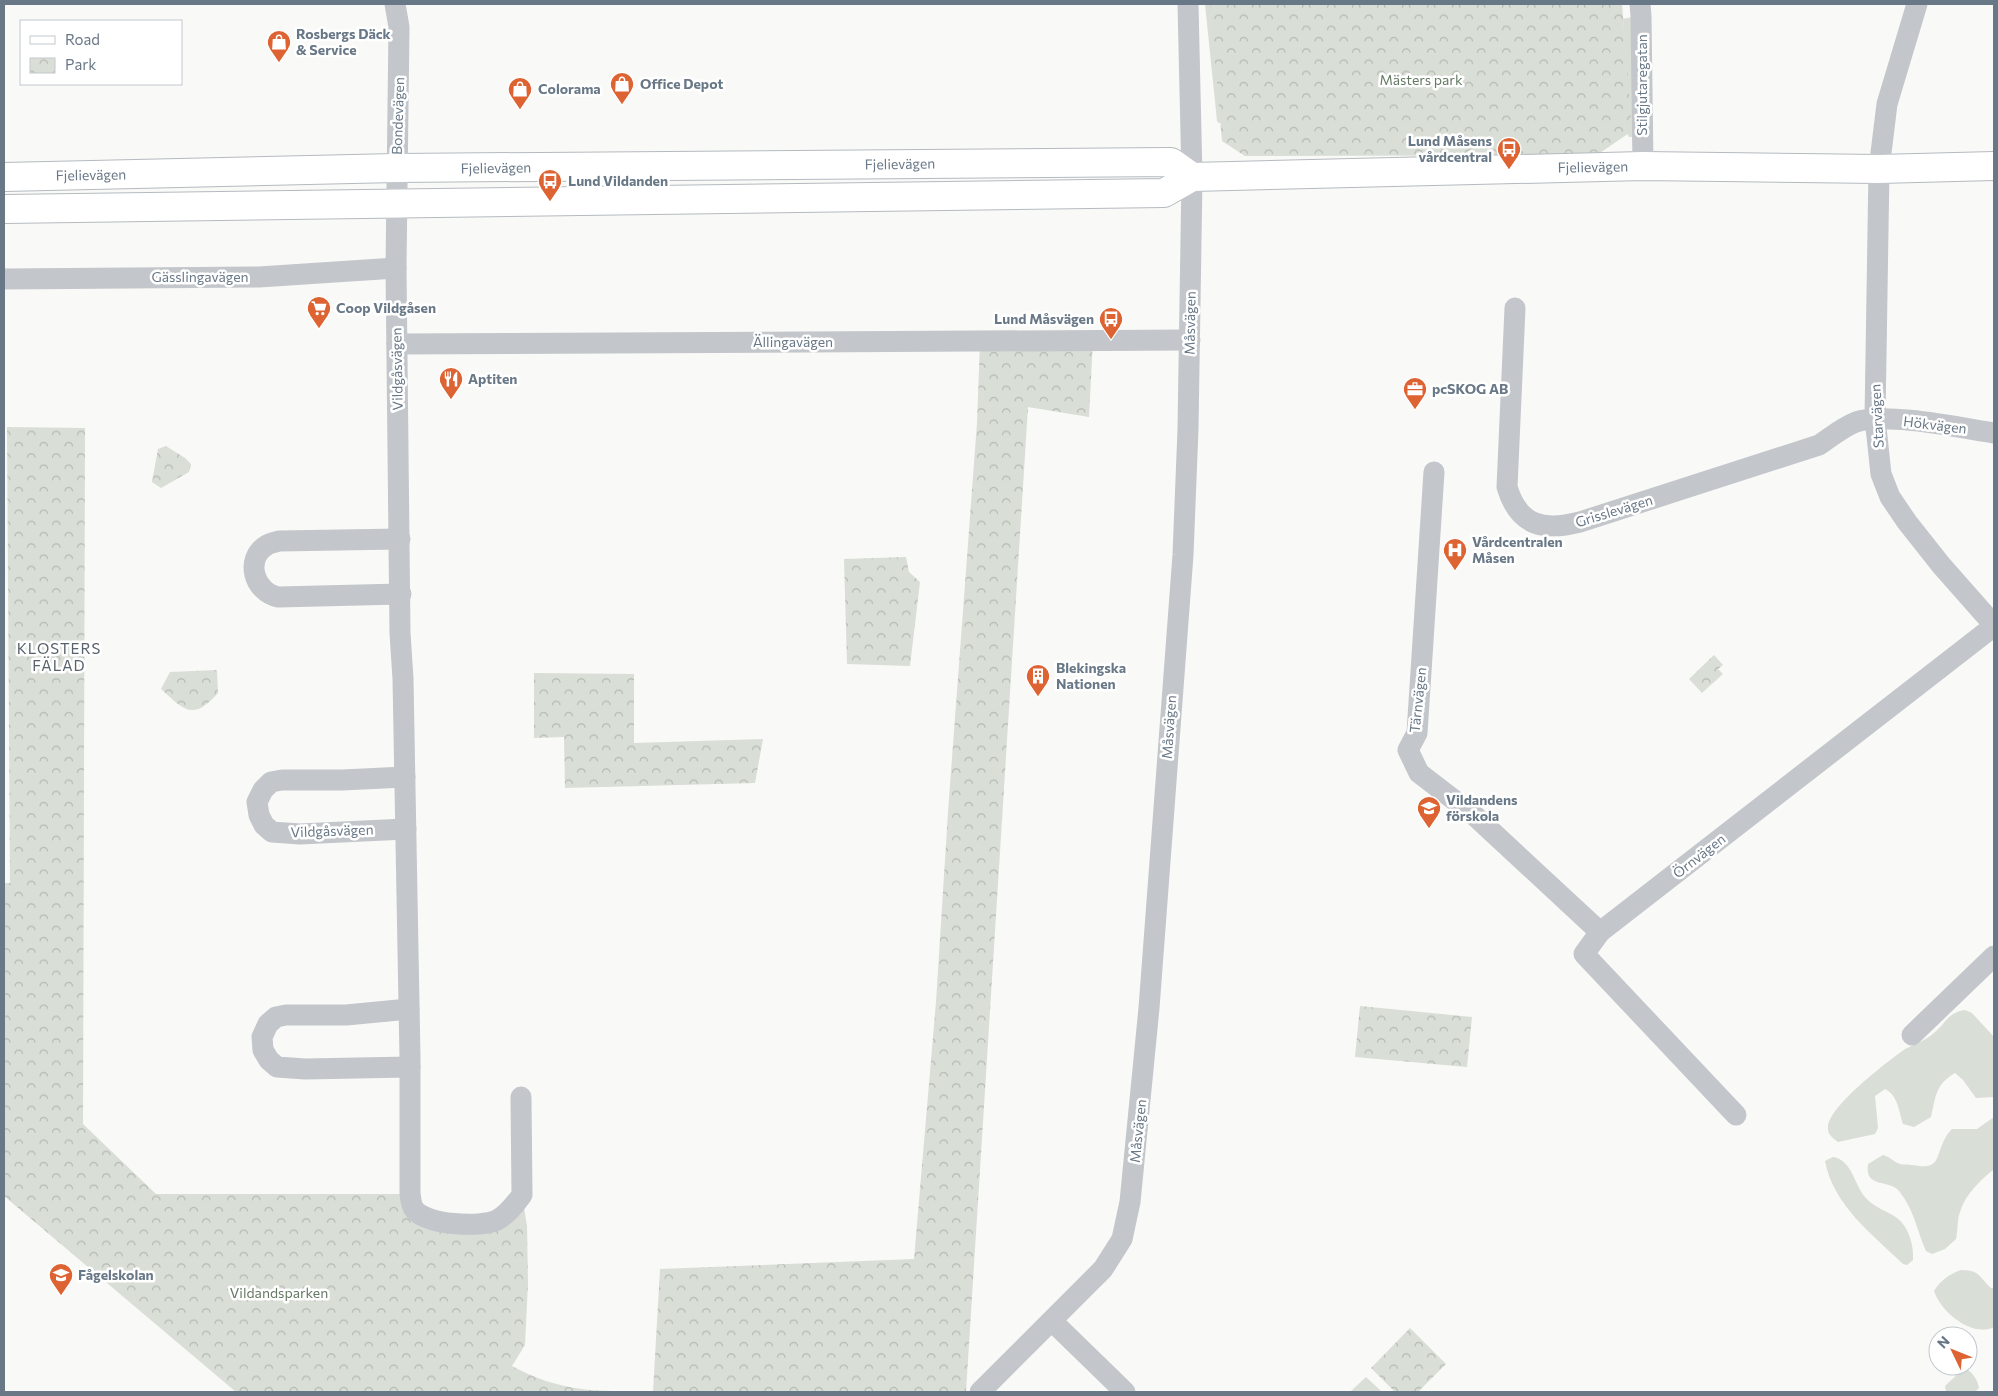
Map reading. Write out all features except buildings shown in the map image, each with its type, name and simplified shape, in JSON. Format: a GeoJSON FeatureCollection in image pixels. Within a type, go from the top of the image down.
{"type":"FeatureCollection","features":[{"type":"Feature","properties":{"kind":"main road","name":"Fjelievägen"},"geometry":{"type":"LineString","coordinates":[[4,177],[396,168],[1172,162],[1192,177]]}},
{"type":"Feature","properties":{"kind":"main road","name":"Fjelievägen"},"geometry":{"type":"LineString","coordinates":[[4,209],[1164,193],[1192,177],[1642,166],[1879,169],[1994,166]]}},
{"type":"Feature","properties":{"kind":"street","name":"Bondevägen"},"geometry":{"type":"LineString","coordinates":[[395,4],[399,27],[396,168]]}},
{"type":"Feature","properties":{"kind":"street","name":"Måsvägen"},"geometry":{"type":"LineString","coordinates":[[980,1392],[1103,1269],[1122,1239],[1130,1202],[1149,1008],[1170,708],[1181,582],[1190,340],[1192,177],[1188,4]]}},
{"type":"Feature","properties":{"kind":"street","name":"Stilgjutaregatan"},"geometry":{"type":"LineString","coordinates":[[1640,4],[1642,166]]}},
{"type":"Feature","properties":{"kind":"street","name":"Starvägen"},"geometry":{"type":"LineString","coordinates":[[1917,4],[1887,104],[1879,169],[1875,418],[1882,474],[1890,497],[1941,565],[1994,626]]}},
{"type":"Feature","properties":{"kind":"street","name":"Vildgåsvägen"},"geometry":{"type":"LineString","coordinates":[[396,168],[400,634],[406,829],[410,1194],[414,1209],[428,1219],[458,1224],[480,1224],[495,1221],[502,1217],[522,1195],[521,1097]]}},
{"type":"Feature","properties":{"kind":"street","name":"Gässlingavägen"},"geometry":{"type":"LineString","coordinates":[[4,279],[259,277],[396,268]]}},
{"type":"Feature","properties":{"kind":"street","name":"Grisslevägen"},"geometry":{"type":"LineString","coordinates":[[1515,308],[1507,487],[1521,514],[1545,527],[1566,526],[1683,490],[1819,445],[1848,426],[1875,418]]}},
{"type":"Feature","properties":{"kind":"street","name":"Ällingavägen"},"geometry":{"type":"LineString","coordinates":[[397,344],[1190,340]]}},
{"type":"Feature","properties":{"kind":"street","name":"Hökvägen"},"geometry":{"type":"LineString","coordinates":[[1875,418],[1944,424],[1994,433]]}},
{"type":"Feature","properties":{"kind":"street","name":"Tärnvägen"},"geometry":{"type":"LineString","coordinates":[[1434,472],[1417,733],[1408,750],[1419,773],[1475,816],[1600,932]]}},
{"type":"Feature","properties":{"kind":"street"},"geometry":{"type":"LineString","coordinates":[[400,539],[279,541],[267,545],[259,552],[253,565],[255,578],[261,588],[269,595],[278,597],[401,594]]}},
{"type":"Feature","properties":{"kind":"street","name":"Örnvägen"},"geometry":{"type":"LineString","coordinates":[[1736,1115],[1584,954],[1600,932],[1994,626]]}},
{"type":"Feature","properties":{"kind":"street","name":"Vildgåsvägen"},"geometry":{"type":"LineString","coordinates":[[405,777],[282,780],[271,782],[263,790],[257,802],[261,820],[272,832],[300,834],[406,829]]}},
{"type":"Feature","properties":{"kind":"street"},"geometry":{"type":"LineString","coordinates":[[1912,1035],[1994,956]]}},
{"type":"Feature","properties":{"kind":"street"},"geometry":{"type":"LineString","coordinates":[[409,1010],[346,1015],[286,1015],[276,1017],[268,1024],[262,1037],[266,1055],[277,1067],[305,1069],[410,1067]]}},
{"type":"Feature","properties":{"kind":"street"},"geometry":{"type":"LineString","coordinates":[[1052,1321],[1125,1392]]}},
{"type":"Feature","properties":{"kind":"green space"},"geometry":{"type":"Polygon","coordinates":[[[1205,4],[1219,4],[1225,122],[1219,123],[1217,121],[1205,4]]]}},
{"type":"Feature","properties":{"kind":"green space","name":"Mästers park"},"geometry":{"type":"Polygon","coordinates":[[[1210,4],[1622,4],[1632,131],[1597,155],[1245,156],[1222,141],[1210,4]]]}},
{"type":"Feature","properties":{"kind":"green space"},"geometry":{"type":"Polygon","coordinates":[[[1632,17],[1635,137],[1629,137],[1627,133],[1627,74],[1623,19],[1632,17]]]}},
{"type":"Feature","properties":{"kind":"green space"},"geometry":{"type":"Polygon","coordinates":[[[1093,340],[1089,417],[1028,407],[966,1392],[653,1392],[660,1269],[914,1259],[936,1002],[977,423],[980,341],[1093,340]]]}},
{"type":"Feature","properties":{"kind":"green space","name":"Vildandsparken"},"geometry":{"type":"Polygon","coordinates":[[[7,427],[85,428],[83,1124],[156,1194],[410,1194],[411,1203],[480,1224],[522,1195],[527,1226],[528,1283],[525,1345],[512,1366],[546,1381],[573,1388],[644,1392],[236,1392],[4,1196],[4,883],[10,883],[7,427]]]}},
{"type":"Feature","properties":{"kind":"green space"},"geometry":{"type":"Polygon","coordinates":[[[166,446],[191,464],[189,472],[161,488],[152,482],[158,449],[166,446]]]}},
{"type":"Feature","properties":{"kind":"green space"},"geometry":{"type":"Polygon","coordinates":[[[906,557],[909,572],[920,582],[910,666],[847,664],[844,559],[906,557]]]}},
{"type":"Feature","properties":{"kind":"green space"},"geometry":{"type":"Polygon","coordinates":[[[1714,655],[1723,665],[1718,669],[1723,674],[1702,693],[1689,679],[1714,655]]]}},
{"type":"Feature","properties":{"kind":"green space"},"geometry":{"type":"Polygon","coordinates":[[[217,670],[218,693],[209,702],[195,710],[183,707],[161,689],[170,672],[217,670]]]}},
{"type":"Feature","properties":{"kind":"green space"},"geometry":{"type":"Polygon","coordinates":[[[534,673],[634,674],[634,743],[763,739],[755,783],[565,788],[564,737],[534,738],[534,673]]]}},
{"type":"Feature","properties":{"kind":"green space"},"geometry":{"type":"Polygon","coordinates":[[[1360,1006],[1472,1017],[1467,1067],[1355,1057],[1360,1006]]]}},
{"type":"Feature","properties":{"kind":"green space"},"geometry":{"type":"Polygon","coordinates":[[[1965,1010],[1972,1013],[1994,1037],[1994,1097],[1976,1098],[1963,1080],[1955,1073],[1948,1077],[1937,1092],[1931,1117],[1914,1127],[1903,1124],[1893,1095],[1885,1089],[1875,1096],[1878,1128],[1875,1134],[1838,1142],[1829,1134],[1828,1127],[1831,1118],[1860,1085],[1905,1049],[1932,1035],[1954,1013],[1965,1010]]]}},
{"type":"Feature","properties":{"kind":"green space"},"geometry":{"type":"Polygon","coordinates":[[[1994,1117],[1994,1169],[1970,1193],[1962,1205],[1956,1239],[1945,1249],[1932,1254],[1926,1251],[1912,1213],[1904,1198],[1895,1187],[1870,1177],[1868,1164],[1883,1155],[1901,1164],[1930,1165],[1936,1160],[1945,1138],[1952,1129],[1977,1129],[1994,1117]]]}},
{"type":"Feature","properties":{"kind":"green space"},"geometry":{"type":"Polygon","coordinates":[[[1833,1157],[1839,1159],[1849,1168],[1861,1192],[1869,1201],[1897,1218],[1905,1226],[1912,1243],[1913,1255],[1913,1260],[1907,1265],[1903,1264],[1867,1230],[1836,1192],[1829,1177],[1825,1161],[1833,1157]]]}},
{"type":"Feature","properties":{"kind":"green space"},"geometry":{"type":"Polygon","coordinates":[[[1961,1270],[1972,1271],[1981,1277],[1991,1288],[1994,1288],[1994,1327],[1978,1329],[1978,1326],[1967,1326],[1950,1315],[1943,1307],[1934,1291],[1943,1280],[1961,1270]]]}},
{"type":"Feature","properties":{"kind":"green space"},"geometry":{"type":"Polygon","coordinates":[[[1410,1328],[1446,1364],[1418,1392],[1395,1392],[1371,1368],[1410,1328]]]}},
{"type":"Feature","properties":{"kind":"green space"},"geometry":{"type":"Polygon","coordinates":[[[1956,1376],[1974,1376],[1979,1388],[1975,1392],[1946,1392],[1945,1386],[1956,1376]]]}},
{"type":"Feature","properties":{"kind":"green space"},"geometry":{"type":"Polygon","coordinates":[[[1366,1377],[1382,1392],[1350,1392],[1366,1377]]]}},
{"type":"Feature","properties":{"kind":"place","name":"Rosbergs Däck & Service"},"geometry":{"type":"Point","coordinates":[279,63]}},
{"type":"Feature","properties":{"kind":"place","name":"Office Depot"},"geometry":{"type":"Point","coordinates":[622,105]}},
{"type":"Feature","properties":{"kind":"place","name":"Colorama"},"geometry":{"type":"Point","coordinates":[520,110]}},
{"type":"Feature","properties":{"kind":"place","name":"Lund Måsens vårdcentral"},"geometry":{"type":"Point","coordinates":[1509,170]}},
{"type":"Feature","properties":{"kind":"place","name":"Lund Vildanden"},"geometry":{"type":"Point","coordinates":[550,202]}},
{"type":"Feature","properties":{"kind":"place","name":"Coop Vildgåsen"},"geometry":{"type":"Point","coordinates":[319,329]}},
{"type":"Feature","properties":{"kind":"place","name":"Lund Måsvägen"},"geometry":{"type":"Point","coordinates":[1111,340]}},
{"type":"Feature","properties":{"kind":"place","name":"Aptiten"},"geometry":{"type":"Point","coordinates":[451,400]}},
{"type":"Feature","properties":{"kind":"place","name":"pcSKOG AB"},"geometry":{"type":"Point","coordinates":[1415,410]}},
{"type":"Feature","properties":{"kind":"place","name":"Vårdcentralen Måsen"},"geometry":{"type":"Point","coordinates":[1455,571]}},
{"type":"Feature","properties":{"kind":"place","name":"Blekingska Nationen"},"geometry":{"type":"Point","coordinates":[1038,697]}},
{"type":"Feature","properties":{"kind":"place","name":"Vildandens förskola"},"geometry":{"type":"Point","coordinates":[1429,829]}},
{"type":"Feature","properties":{"kind":"place","name":"Fågelskolan"},"geometry":{"type":"Point","coordinates":[61,1296]}},
{"type":"Feature","properties":{"kind":"district","name":"KLOSTERS FÄLAD"},"geometry":{"type":"Point","coordinates":[59,658]}}]}
